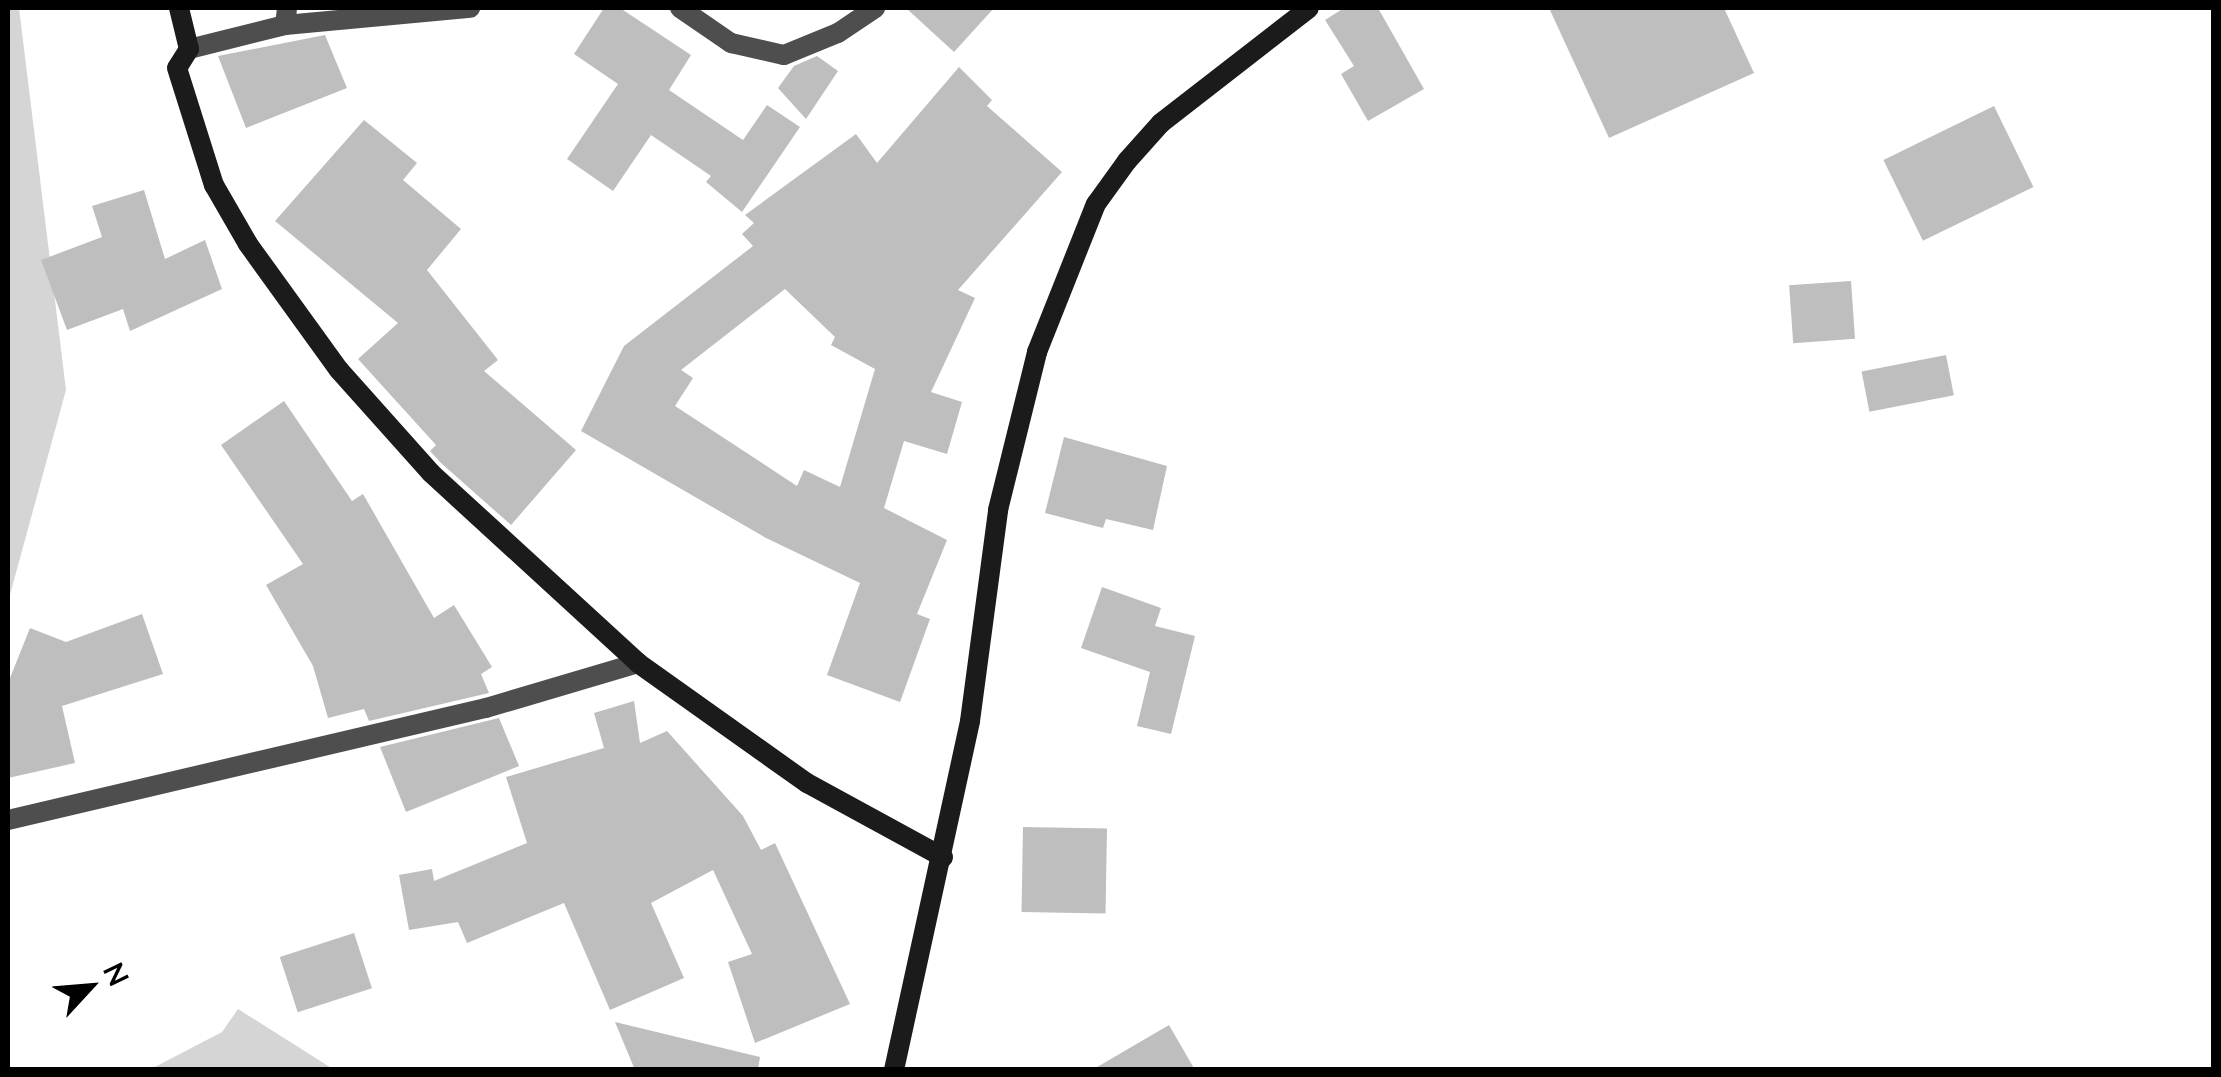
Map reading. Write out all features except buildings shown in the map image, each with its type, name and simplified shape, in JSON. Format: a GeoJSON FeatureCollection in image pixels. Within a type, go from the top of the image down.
{"type":"FeatureCollection","features":[{"type":"Feature","properties":{"kind":"street"},"geometry":{"type":"LineString","coordinates":[[179,8],[189,49]]}},
{"type":"Feature","properties":{"kind":"street"},"geometry":{"type":"LineString","coordinates":[[470,8],[286,16],[189,49],[177,68],[214,185],[248,244],[328,354],[432,473],[638,663],[808,783],[943,857]]}},
{"type":"Feature","properties":{"kind":"street"},"geometry":{"type":"LineString","coordinates":[[680,8],[732,43],[784,54],[838,33],[875,8]]}},
{"type":"Feature","properties":{"kind":"street"},"geometry":{"type":"LineString","coordinates":[[894,1070],[970,721],[998,510],[1037,352],[1096,204],[1161,124],[1309,8]]}},
{"type":"Feature","properties":{"kind":"street"},"geometry":{"type":"LineString","coordinates":[[8,820],[486,708],[638,663]]}},
{"type":"Feature","properties":{"kind":"shaded area"},"geometry":{"type":"Polygon","coordinates":[[[8,8],[19,8],[66,390],[8,602],[8,8]]]}},
{"type":"Feature","properties":{"kind":"shaded area"},"geometry":{"type":"Polygon","coordinates":[[[238,1009],[333,1069],[151,1069],[222,1032],[238,1009]]]}}]}
